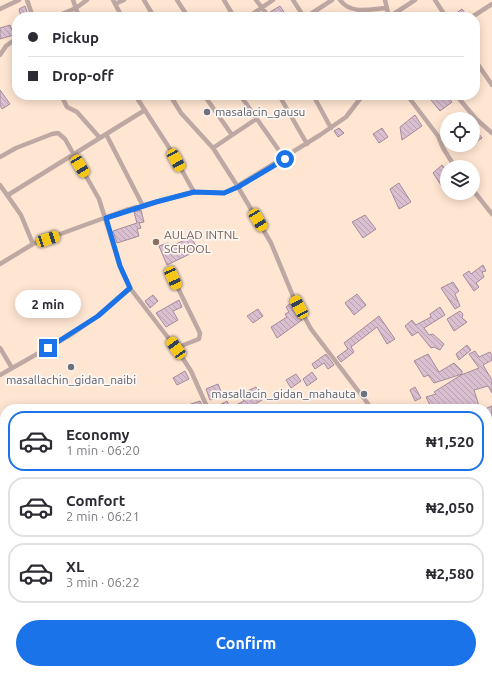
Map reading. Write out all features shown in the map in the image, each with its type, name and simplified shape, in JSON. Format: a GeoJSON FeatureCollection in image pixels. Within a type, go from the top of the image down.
{"type":"FeatureCollection","features":[{"type":"Feature","properties":{"kind":"street"},"geometry":{"type":"LineString","coordinates":[[0,9],[19,0]]}},
{"type":"Feature","properties":{"kind":"street"},"geometry":{"type":"LineString","coordinates":[[27,0],[31,12]]}},
{"type":"Feature","properties":{"kind":"street"},"geometry":{"type":"LineString","coordinates":[[73,0],[77,12]]}},
{"type":"Feature","properties":{"kind":"street"},"geometry":{"type":"LineString","coordinates":[[67,12],[76,8],[87,0]]}},
{"type":"Feature","properties":{"kind":"street"},"geometry":{"type":"LineString","coordinates":[[119,12],[114,2],[124,0]]}},
{"type":"Feature","properties":{"kind":"street"},"geometry":{"type":"LineString","coordinates":[[144,0],[151,12]]}},
{"type":"Feature","properties":{"kind":"street"},"geometry":{"type":"LineString","coordinates":[[177,0],[185,12]]}},
{"type":"Feature","properties":{"kind":"street"},"geometry":{"type":"LineString","coordinates":[[224,0],[231,12]]}},
{"type":"Feature","properties":{"kind":"street"},"geometry":{"type":"LineString","coordinates":[[256,0],[266,12]]}},
{"type":"Feature","properties":{"kind":"street"},"geometry":{"type":"LineString","coordinates":[[255,12],[273,0]]}},
{"type":"Feature","properties":{"kind":"street"},"geometry":{"type":"LineString","coordinates":[[293,0],[301,12]]}},
{"type":"Feature","properties":{"kind":"street"},"geometry":{"type":"LineString","coordinates":[[313,12],[332,0]]}},
{"type":"Feature","properties":{"kind":"street"},"geometry":{"type":"LineString","coordinates":[[340,0],[345,7],[351,10],[386,8]]}},
{"type":"Feature","properties":{"kind":"street"},"geometry":{"type":"LineString","coordinates":[[385,0],[387,12]]}},
{"type":"Feature","properties":{"kind":"street"},"geometry":{"type":"LineString","coordinates":[[397,12],[415,0]]}},
{"type":"Feature","properties":{"kind":"street"},"geometry":{"type":"LineString","coordinates":[[434,0],[442,12]]}},
{"type":"Feature","properties":{"kind":"street"},"geometry":{"type":"LineString","coordinates":[[480,12],[492,4]]}},
{"type":"Feature","properties":{"kind":"street"},"geometry":{"type":"LineString","coordinates":[[0,55],[6,46],[12,42]]}},
{"type":"Feature","properties":{"kind":"street"},"geometry":{"type":"LineString","coordinates":[[480,67],[492,85]]}},
{"type":"Feature","properties":{"kind":"street"},"geometry":{"type":"LineString","coordinates":[[64,100],[67,107],[77,112],[100,138]]}},
{"type":"Feature","properties":{"kind":"street"},"geometry":{"type":"LineString","coordinates":[[138,100],[170,149],[194,192]]}},
{"type":"Feature","properties":{"kind":"street"},"geometry":{"type":"LineString","coordinates":[[173,100],[181,112],[213,148],[238,187],[271,243],[293,296],[311,329],[368,404]]}},
{"type":"Feature","properties":{"kind":"street"},"geometry":{"type":"LineString","coordinates":[[208,100],[232,134]]}},
{"type":"Feature","properties":{"kind":"street"},"geometry":{"type":"LineString","coordinates":[[243,100],[285,159]]}},
{"type":"Feature","properties":{"kind":"street"},"geometry":{"type":"LineString","coordinates":[[282,100],[307,144]]}},
{"type":"Feature","properties":{"kind":"street"},"geometry":{"type":"LineString","coordinates":[[316,100],[331,128]]}},
{"type":"Feature","properties":{"kind":"street"},"geometry":{"type":"LineString","coordinates":[[0,264],[33,244],[143,206],[194,192],[224,193],[238,187],[285,159],[331,128],[346,117],[358,100]]}},
{"type":"Feature","properties":{"kind":"street"},"geometry":{"type":"LineString","coordinates":[[411,100],[438,136],[451,160]]}},
{"type":"Feature","properties":{"kind":"street"},"geometry":{"type":"LineString","coordinates":[[460,100],[476,119],[492,133]]}},
{"type":"Feature","properties":{"kind":"street"},"geometry":{"type":"LineString","coordinates":[[0,194],[7,193],[74,155],[144,110]]}},
{"type":"Feature","properties":{"kind":"street"},"geometry":{"type":"LineString","coordinates":[[213,148],[256,119]]}},
{"type":"Feature","properties":{"kind":"street"},"geometry":{"type":"LineString","coordinates":[[0,157],[16,148],[52,134],[58,133],[64,139],[93,187],[106,218],[120,266],[130,288],[176,348],[191,371],[206,404]]}},
{"type":"Feature","properties":{"kind":"street"},"geometry":{"type":"LineString","coordinates":[[106,134],[143,206]]}},
{"type":"Feature","properties":{"kind":"street"},"geometry":{"type":"LineString","coordinates":[[0,186],[7,193],[20,215],[33,244]]}},
{"type":"Feature","properties":{"kind":"street"},"geometry":{"type":"LineString","coordinates":[[480,199],[492,214]]}},
{"type":"Feature","properties":{"kind":"street"},"geometry":{"type":"LineString","coordinates":[[173,278],[200,333],[199,339],[176,348]]}},
{"type":"Feature","properties":{"kind":"street"},"geometry":{"type":"LineString","coordinates":[[0,375],[72,334],[98,316],[130,288]]}},
{"type":"Feature","properties":{"kind":"street"},"geometry":{"type":"LineString","coordinates":[[0,348],[12,368]]}},
{"type":"Feature","properties":{"kind":"building"},"geometry":{"type":"Polygon","coordinates":[[[25,6],[27,12],[20,12],[19,9],[25,6]]]}},
{"type":"Feature","properties":{"kind":"building"},"geometry":{"type":"Polygon","coordinates":[[[280,6],[284,12],[270,12],[280,6]]]}},
{"type":"Feature","properties":{"kind":"building"},"geometry":{"type":"Polygon","coordinates":[[[10,25],[12,36],[0,39],[0,28],[10,25]]]}},
{"type":"Feature","properties":{"kind":"building"},"geometry":{"type":"Polygon","coordinates":[[[0,90],[10,104],[2,109],[0,105],[0,90]]]}},
{"type":"Feature","properties":{"kind":"building"},"geometry":{"type":"Polygon","coordinates":[[[431,100],[450,100],[452,102],[440,111],[431,100]]]}},
{"type":"Feature","properties":{"kind":"building"},"geometry":{"type":"Polygon","coordinates":[[[415,115],[422,126],[402,140],[400,127],[415,115]]]}},
{"type":"Feature","properties":{"kind":"building"},"geometry":{"type":"Polygon","coordinates":[[[339,128],[344,133],[338,137],[334,131],[339,128]]]}},
{"type":"Feature","properties":{"kind":"building"},"geometry":{"type":"Polygon","coordinates":[[[382,128],[388,137],[379,143],[373,134],[382,128]]]}},
{"type":"Feature","properties":{"kind":"building"},"geometry":{"type":"Polygon","coordinates":[[[440,167],[440,184],[433,173],[440,167]]]}},
{"type":"Feature","properties":{"kind":"building"},"geometry":{"type":"Polygon","coordinates":[[[399,183],[411,202],[399,209],[390,189],[399,183]]]}},
{"type":"Feature","properties":{"kind":"building"},"geometry":{"type":"Polygon","coordinates":[[[141,210],[144,222],[139,223],[141,228],[137,229],[139,236],[117,243],[113,231],[137,223],[134,212],[141,210]]]}},
{"type":"Feature","properties":{"kind":"building"},"geometry":{"type":"Polygon","coordinates":[[[365,215],[376,229],[363,238],[352,222],[365,215]]]}},
{"type":"Feature","properties":{"kind":"building"},"geometry":{"type":"Polygon","coordinates":[[[191,237],[198,250],[167,265],[159,246],[168,243],[169,246],[174,245],[191,237]]]}},
{"type":"Feature","properties":{"kind":"building"},"geometry":{"type":"Polygon","coordinates":[[[483,265],[486,271],[482,272],[484,277],[476,283],[479,287],[474,291],[463,275],[469,271],[471,274],[483,265]]]}},
{"type":"Feature","properties":{"kind":"building"},"geometry":{"type":"Polygon","coordinates":[[[453,282],[459,291],[455,294],[460,306],[455,309],[441,288],[453,282]]]}},
{"type":"Feature","properties":{"kind":"building"},"geometry":{"type":"Polygon","coordinates":[[[357,294],[366,305],[354,315],[345,303],[357,294]]]}},
{"type":"Feature","properties":{"kind":"building"},"geometry":{"type":"Polygon","coordinates":[[[153,295],[158,301],[150,308],[145,301],[153,295]]]}},
{"type":"Feature","properties":{"kind":"building"},"geometry":{"type":"Polygon","coordinates":[[[179,300],[182,307],[173,311],[178,320],[166,327],[156,313],[179,300]]]}},
{"type":"Feature","properties":{"kind":"building"},"geometry":{"type":"Polygon","coordinates":[[[292,302],[302,320],[277,338],[271,327],[287,317],[285,314],[289,312],[286,307],[292,302]]]}},
{"type":"Feature","properties":{"kind":"building"},"geometry":{"type":"Polygon","coordinates":[[[440,307],[445,315],[424,328],[429,335],[433,334],[444,344],[440,350],[434,347],[431,348],[418,332],[412,336],[405,326],[412,320],[416,325],[431,317],[430,314],[440,307]]]}},
{"type":"Feature","properties":{"kind":"building"},"geometry":{"type":"Polygon","coordinates":[[[258,309],[263,316],[253,323],[247,316],[258,309]]]}},
{"type":"Feature","properties":{"kind":"building"},"geometry":{"type":"Polygon","coordinates":[[[460,311],[463,314],[462,318],[467,322],[454,331],[447,319],[460,311]]]}},
{"type":"Feature","properties":{"kind":"building"},"geometry":{"type":"Polygon","coordinates":[[[379,316],[395,339],[387,344],[377,327],[351,347],[354,352],[341,362],[337,357],[348,349],[344,343],[379,316]]]}},
{"type":"Feature","properties":{"kind":"building"},"geometry":{"type":"Polygon","coordinates":[[[467,345],[471,350],[459,360],[456,354],[467,345]]]}},
{"type":"Feature","properties":{"kind":"building"},"geometry":{"type":"Polygon","coordinates":[[[475,351],[479,357],[490,352],[492,355],[492,360],[483,365],[492,380],[492,393],[488,386],[474,390],[478,404],[430,404],[426,397],[436,394],[434,392],[461,375],[479,368],[469,354],[475,351]]]}},
{"type":"Feature","properties":{"kind":"building"},"geometry":{"type":"Polygon","coordinates":[[[326,354],[334,365],[328,369],[324,363],[315,369],[312,364],[326,354]]]}},
{"type":"Feature","properties":{"kind":"building"},"geometry":{"type":"Polygon","coordinates":[[[428,354],[439,372],[454,363],[462,371],[462,374],[434,383],[428,375],[424,377],[414,361],[428,354]]]}},
{"type":"Feature","properties":{"kind":"building"},"geometry":{"type":"Polygon","coordinates":[[[185,371],[189,379],[177,385],[173,378],[185,371]]]}},
{"type":"Feature","properties":{"kind":"building"},"geometry":{"type":"Polygon","coordinates":[[[312,372],[317,379],[307,386],[303,379],[312,372]]]}},
{"type":"Feature","properties":{"kind":"building"},"geometry":{"type":"Polygon","coordinates":[[[296,374],[301,381],[291,388],[286,380],[296,374]]]}},
{"type":"Feature","properties":{"kind":"building"},"geometry":{"type":"Polygon","coordinates":[[[218,384],[223,396],[210,400],[206,389],[218,384]]]}},
{"type":"Feature","properties":{"kind":"building"},"geometry":{"type":"Polygon","coordinates":[[[256,387],[262,400],[255,404],[238,404],[244,401],[239,395],[256,387]]]}},
{"type":"Feature","properties":{"kind":"building"},"geometry":{"type":"Polygon","coordinates":[[[415,387],[421,398],[415,401],[410,390],[415,387]]]}},
{"type":"Feature","properties":{"kind":"building"},"geometry":{"type":"Polygon","coordinates":[[[200,401],[202,404],[191,404],[200,401]]]}},
{"type":"Feature","properties":{"kind":"building"},"geometry":{"type":"Polygon","coordinates":[[[227,401],[228,404],[221,404],[227,401]]]}},
{"type":"Feature","properties":{"kind":"place","name":"masalacin_gausu"},"geometry":{"type":"Point","coordinates":[207,112]}},
{"type":"Feature","properties":{"kind":"place","name":"AULAD INTNL SCHOOL"},"geometry":{"type":"Point","coordinates":[156,242]}},
{"type":"Feature","properties":{"kind":"place","name":"masallachin_gidan_naibi"},"geometry":{"type":"Point","coordinates":[71,367]}},
{"type":"Feature","properties":{"kind":"place","name":"masallacin_gidan_mahauta"},"geometry":{"type":"Point","coordinates":[364,394]}},
{"type":"Feature","properties":{"kind":"route"},"geometry":{"type":"LineString","coordinates":[[48,348],[98,316],[130,288],[120,266],[106,218],[126,210],[194,192],[224,193],[238,187],[264,170],[285,159]]}}]}
